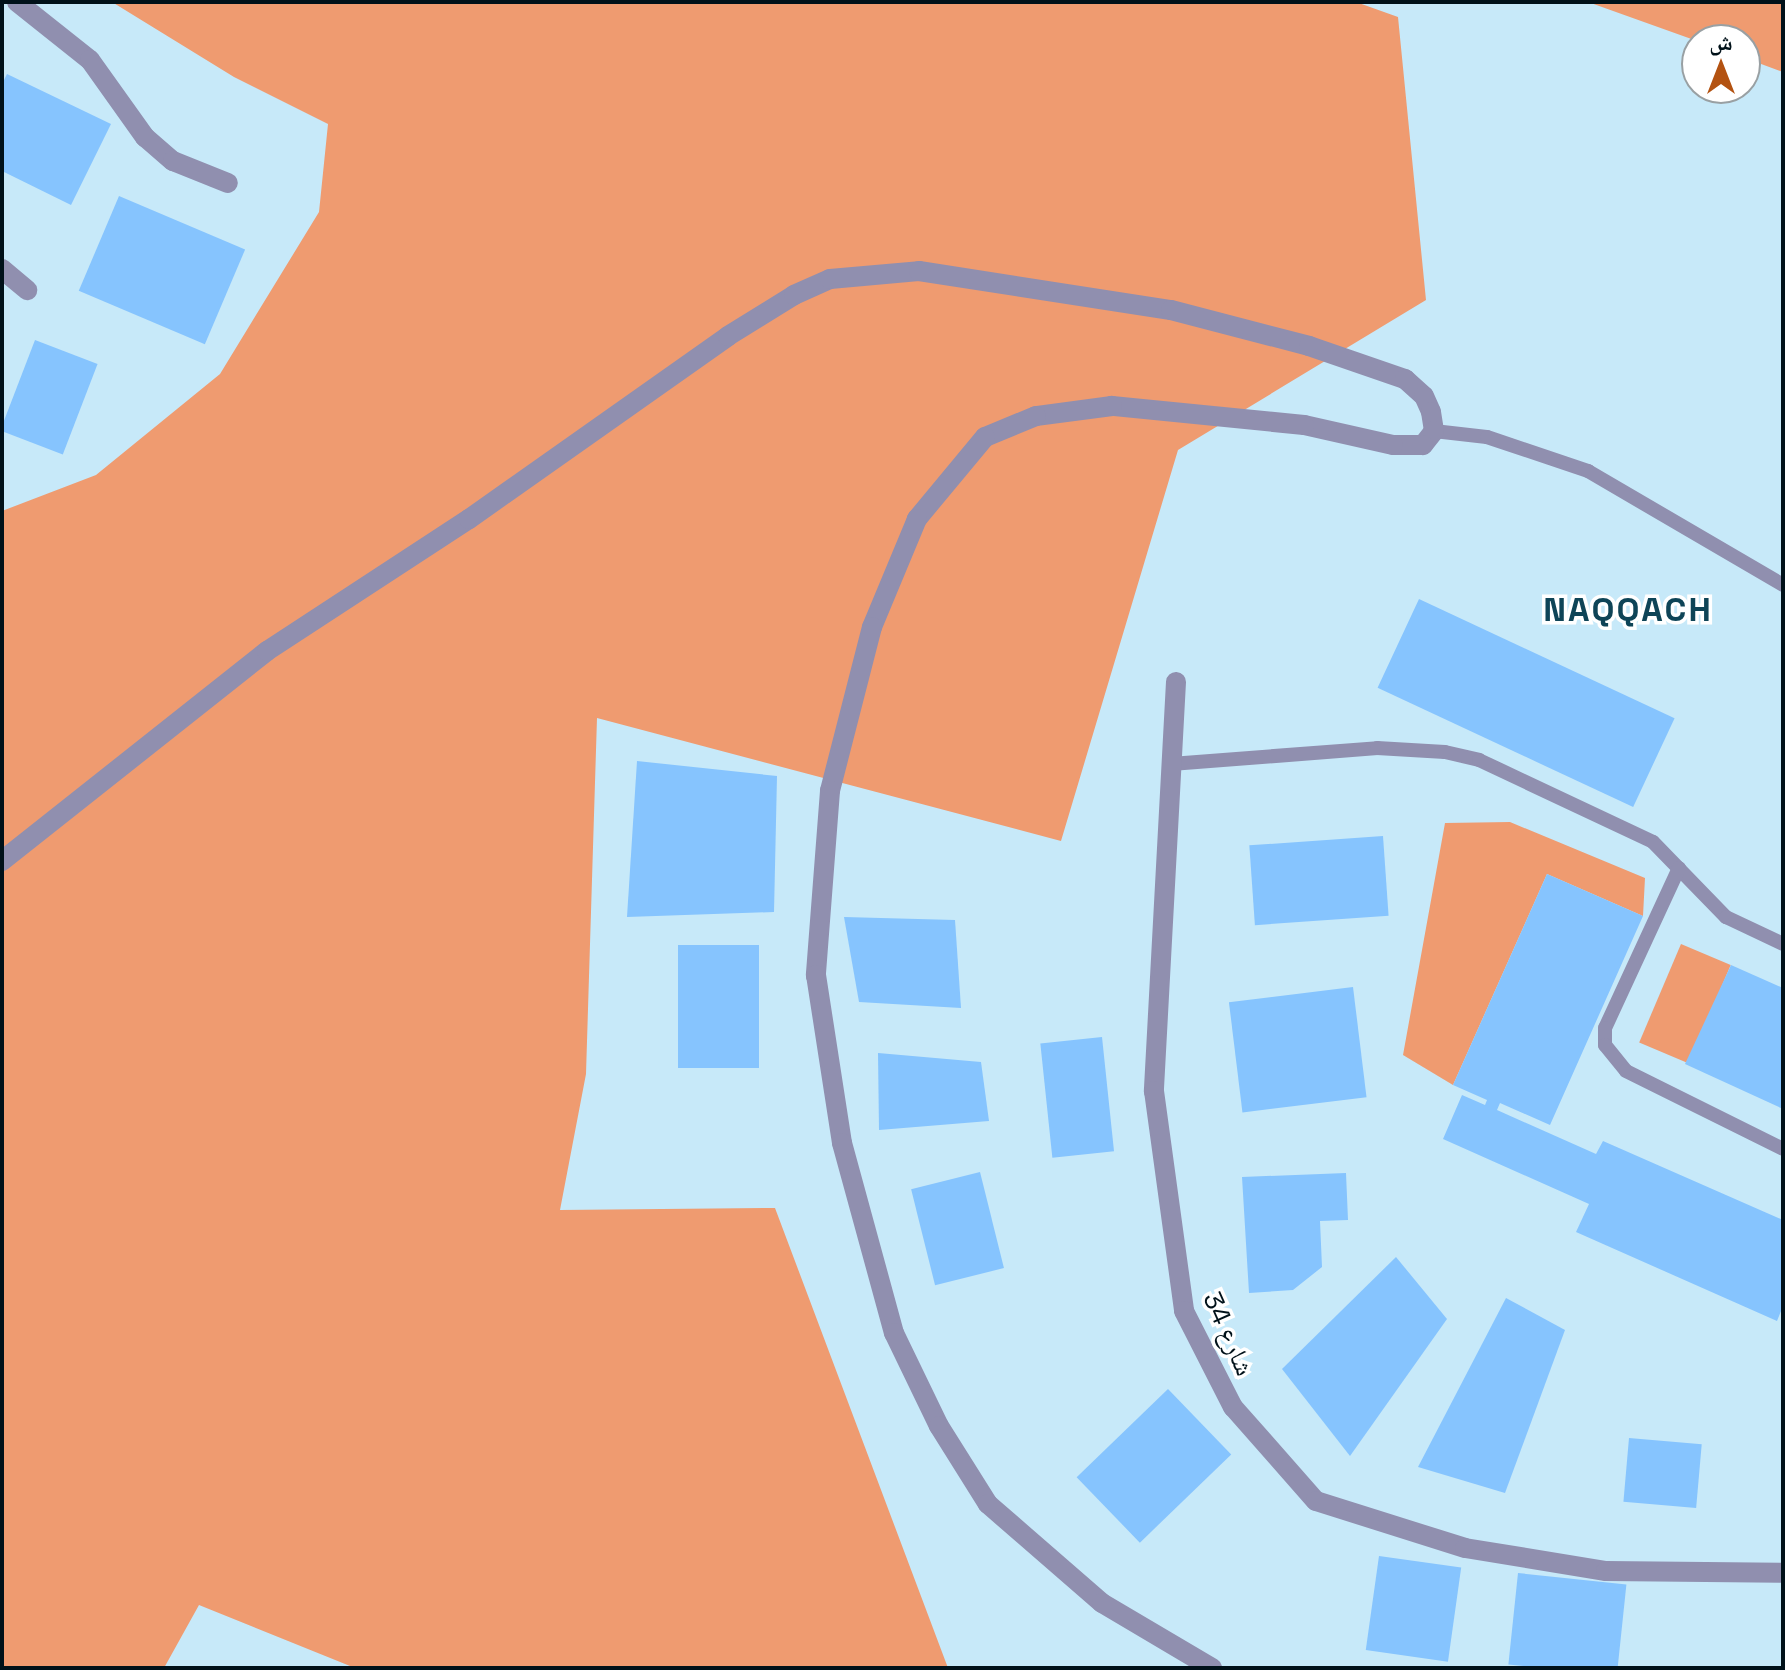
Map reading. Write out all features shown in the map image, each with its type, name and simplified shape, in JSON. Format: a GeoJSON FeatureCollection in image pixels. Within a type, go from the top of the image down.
{"type":"FeatureCollection","features":[{"type":"Feature","properties":{"kind":"street"},"geometry":{"type":"LineString","coordinates":[[17,2],[90,60],[145,137],[173,161],[228,183]]}},
{"type":"Feature","properties":{"kind":"street"},"geometry":{"type":"LineString","coordinates":[[2,269],[27,290]]}},
{"type":"Feature","properties":{"kind":"street"},"geometry":{"type":"LineString","coordinates":[[2,861],[267,651],[469,519],[728,336],[794,295],[830,279],[919,271],[1171,310],[1309,346],[1405,379],[1424,396],[1434,431],[1423,445],[1393,445],[1304,425],[1112,406],[1036,416],[985,437],[917,519],[872,627],[830,791],[816,975],[842,1143],[894,1333],[939,1426],[988,1504],[1102,1603],[1212,1668]]}},
{"type":"Feature","properties":{"kind":"street","name":"شارع 34"},"geometry":{"type":"LineString","coordinates":[[1176,682],[1154,1091],[1184,1311],[1233,1407],[1316,1501],[1465,1548],[1606,1571],[1783,1573]]}},
{"type":"Feature","properties":{"kind":"lane"},"geometry":{"type":"LineString","coordinates":[[1434,431],[1487,437],[1588,471],[1783,585]]}},
{"type":"Feature","properties":{"kind":"lane"},"geometry":{"type":"LineString","coordinates":[[1171,764],[1377,748],[1445,752],[1479,760],[1637,833],[1679,868],[1726,917],[1783,944]]}},
{"type":"Feature","properties":{"kind":"lane"},"geometry":{"type":"LineString","coordinates":[[1679,868],[1605,1028],[1605,1045],[1612,1061],[1626,1071],[1783,1149]]}},
{"type":"Feature","properties":{"kind":"shaded area"},"geometry":{"type":"Polygon","coordinates":[[[112,2],[1356,2],[1398,17],[1426,300],[1178,450],[1061,841],[597,718],[586,1074],[560,1210],[775,1208],[948,1668],[355,1668],[199,1605],[164,1668],[2,1668],[2,511],[96,475],[220,374],[319,212],[328,124],[234,77],[112,2]]]}},
{"type":"Feature","properties":{"kind":"shaded area"},"geometry":{"type":"Polygon","coordinates":[[[1588,2],[1783,2],[1783,72],[1761,64],[1761,24],[1681,24],[1681,35],[1588,2]]]}},
{"type":"Feature","properties":{"kind":"shaded area"},"geometry":{"type":"Polygon","coordinates":[[[1510,822],[1645,878],[1643,916],[1547,874],[1453,1085],[1403,1055],[1445,823],[1510,822]]]}},
{"type":"Feature","properties":{"kind":"shaded area"},"geometry":{"type":"Polygon","coordinates":[[[1681,944],[1731,965],[1689,1064],[1639,1042],[1681,944]]]}},
{"type":"Feature","properties":{"kind":"building"},"geometry":{"type":"Polygon","coordinates":[[[7,74],[111,124],[71,205],[2,171],[2,84],[7,74]]]}},
{"type":"Feature","properties":{"kind":"building"},"geometry":{"type":"Polygon","coordinates":[[[119,196],[245,250],[205,344],[79,291],[119,196]]]}},
{"type":"Feature","properties":{"kind":"building"},"geometry":{"type":"Polygon","coordinates":[[[35,340],[98,364],[63,455],[2,431],[35,340]]]}},
{"type":"Feature","properties":{"kind":"building"},"geometry":{"type":"Polygon","coordinates":[[[1419,599],[1675,718],[1633,807],[1378,688],[1419,599]]]}},
{"type":"Feature","properties":{"kind":"building"},"geometry":{"type":"Polygon","coordinates":[[[637,761],[777,776],[774,912],[627,917],[637,761]]]}},
{"type":"Feature","properties":{"kind":"building"},"geometry":{"type":"Polygon","coordinates":[[[1383,836],[1389,916],[1255,925],[1249,845],[1383,836]]]}},
{"type":"Feature","properties":{"kind":"building"},"geometry":{"type":"Polygon","coordinates":[[[1547,874],[1643,916],[1550,1125],[1500,1103],[1497,1110],[1596,1154],[1603,1141],[1783,1220],[1783,1306],[1777,1321],[1576,1232],[1589,1204],[1443,1139],[1462,1095],[1485,1105],[1487,1100],[1453,1085],[1547,874]]]}},
{"type":"Feature","properties":{"kind":"building"},"geometry":{"type":"Polygon","coordinates":[[[844,917],[955,920],[961,1008],[859,1002],[844,917]]]}},
{"type":"Feature","properties":{"kind":"building"},"geometry":{"type":"Polygon","coordinates":[[[678,945],[759,945],[759,1068],[678,1068],[678,945]]]}},
{"type":"Feature","properties":{"kind":"building"},"geometry":{"type":"Polygon","coordinates":[[[1731,965],[1783,988],[1783,1109],[1685,1064],[1731,965]]]}},
{"type":"Feature","properties":{"kind":"building"},"geometry":{"type":"Polygon","coordinates":[[[1353,987],[1367,1097],[1242,1112],[1229,1002],[1353,987]]]}},
{"type":"Feature","properties":{"kind":"building"},"geometry":{"type":"Polygon","coordinates":[[[1102,1037],[1114,1151],[1052,1158],[1040,1043],[1102,1037]]]}},
{"type":"Feature","properties":{"kind":"building"},"geometry":{"type":"Polygon","coordinates":[[[878,1053],[981,1062],[989,1121],[879,1130],[878,1053]]]}},
{"type":"Feature","properties":{"kind":"building"},"geometry":{"type":"Polygon","coordinates":[[[980,1172],[1004,1268],[935,1285],[911,1189],[980,1172]]]}},
{"type":"Feature","properties":{"kind":"building"},"geometry":{"type":"Polygon","coordinates":[[[1346,1173],[1348,1220],[1320,1221],[1322,1267],[1293,1290],[1249,1293],[1242,1177],[1346,1173]]]}},
{"type":"Feature","properties":{"kind":"building"},"geometry":{"type":"Polygon","coordinates":[[[1396,1257],[1447,1319],[1350,1456],[1282,1369],[1396,1257]]]}},
{"type":"Feature","properties":{"kind":"building"},"geometry":{"type":"Polygon","coordinates":[[[1506,1298],[1565,1330],[1505,1493],[1418,1467],[1506,1298]]]}},
{"type":"Feature","properties":{"kind":"building"},"geometry":{"type":"Polygon","coordinates":[[[1168,1389],[1231,1454],[1140,1543],[1077,1477],[1168,1389]]]}},
{"type":"Feature","properties":{"kind":"building"},"geometry":{"type":"Polygon","coordinates":[[[1629,1438],[1702,1444],[1696,1508],[1623,1502],[1629,1438]]]}},
{"type":"Feature","properties":{"kind":"building"},"geometry":{"type":"Polygon","coordinates":[[[1379,1556],[1461,1568],[1448,1662],[1366,1650],[1379,1556]]]}},
{"type":"Feature","properties":{"kind":"building"},"geometry":{"type":"Polygon","coordinates":[[[1518,1573],[1626,1584],[1618,1668],[1542,1668],[1508,1664],[1518,1573]]]}},
{"type":"Feature","properties":{"kind":"district","name":"NAQQACH"},"geometry":{"type":"Point","coordinates":[1628,610]}}]}
